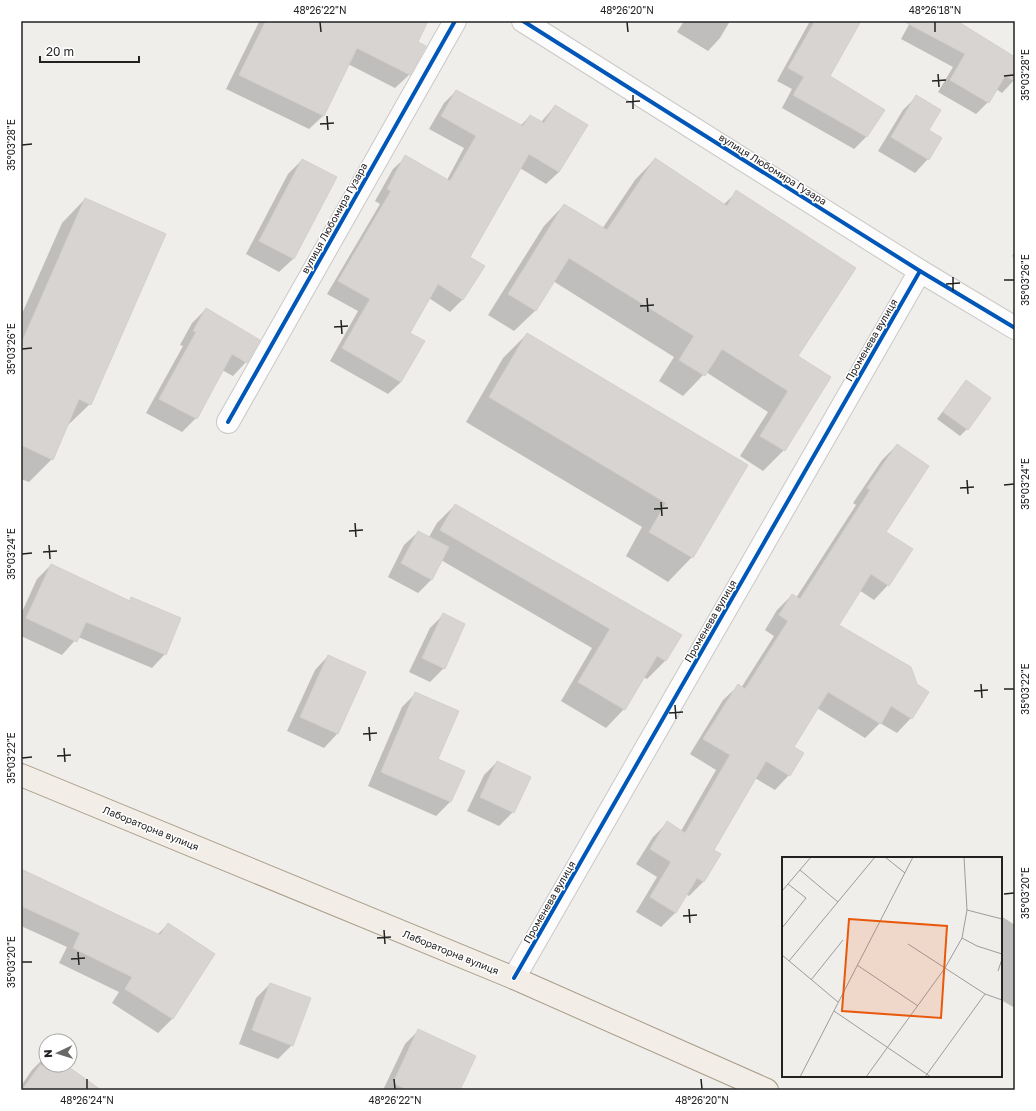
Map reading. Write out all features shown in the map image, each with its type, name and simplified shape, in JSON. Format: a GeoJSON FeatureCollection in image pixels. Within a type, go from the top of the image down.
{"type":"FeatureCollection","features":[{"type":"Feature","properties":{"kind":"main road","name":"Лабораторна вулиця"},"geometry":{"type":"LineString","coordinates":[[21,775],[514,978],[767,1090]]}},
{"type":"Feature","properties":{"kind":"street","name":"вулиця Любомира Гузара"},"geometry":{"type":"LineString","coordinates":[[228,422],[455,21]]}},
{"type":"Feature","properties":{"kind":"street","name":"вулиця Любомира Гузара"},"geometry":{"type":"LineString","coordinates":[[523,21],[920,271],[1015,328]]}},
{"type":"Feature","properties":{"kind":"street","name":"Променева вулиця"},"geometry":{"type":"LineString","coordinates":[[514,978],[920,271]]}},
{"type":"Feature","properties":{"kind":"building"},"geometry":{"type":"Polygon","coordinates":[[[266,21],[428,21],[418,42],[426,46],[410,75],[357,48],[324,116],[239,75],[266,21]]]}},
{"type":"Feature","properties":{"kind":"building"},"geometry":{"type":"Polygon","coordinates":[[[815,21],[861,21],[830,76],[885,110],[867,137],[793,95],[804,77],[788,68],[815,21]]]}},
{"type":"Feature","properties":{"kind":"building"},"geometry":{"type":"Polygon","coordinates":[[[903,21],[957,21],[1015,57],[1015,81],[1005,76],[989,103],[950,80],[965,54],[903,21]]]}},
{"type":"Feature","properties":{"kind":"building"},"geometry":{"type":"Polygon","coordinates":[[[456,90],[523,126],[530,115],[544,123],[555,105],[588,125],[559,172],[529,154],[470,257],[485,266],[463,300],[438,284],[410,333],[425,341],[401,382],[342,348],[370,299],[338,281],[391,191],[387,189],[405,155],[450,181],[476,136],[441,116],[456,90]]]}},
{"type":"Feature","properties":{"kind":"building"},"geometry":{"type":"Polygon","coordinates":[[[916,95],[941,110],[929,130],[942,138],[929,160],[891,137],[916,95]]]}},
{"type":"Feature","properties":{"kind":"building"},"geometry":{"type":"Polygon","coordinates":[[[655,158],[727,206],[736,190],[856,268],[798,356],[831,377],[785,451],[760,436],[788,391],[722,349],[705,376],[679,360],[694,336],[569,258],[536,311],[508,294],[564,204],[607,230],[655,158]]]}},
{"type":"Feature","properties":{"kind":"building"},"geometry":{"type":"Polygon","coordinates":[[[302,159],[337,177],[294,259],[259,241],[302,159]]]}},
{"type":"Feature","properties":{"kind":"building"},"geometry":{"type":"Polygon","coordinates":[[[85,198],[166,234],[91,405],[79,399],[53,460],[21,445],[21,344],[85,198]]]}},
{"type":"Feature","properties":{"kind":"building"},"geometry":{"type":"Polygon","coordinates":[[[206,308],[260,340],[247,363],[232,354],[197,419],[159,399],[196,332],[193,331],[206,308]]]}},
{"type":"Feature","properties":{"kind":"building"},"geometry":{"type":"Polygon","coordinates":[[[527,333],[748,465],[693,558],[649,532],[666,503],[489,397],[527,333]]]}},
{"type":"Feature","properties":{"kind":"building"},"geometry":{"type":"Polygon","coordinates":[[[966,380],[991,398],[968,430],[943,412],[966,380]]]}},
{"type":"Feature","properties":{"kind":"building"},"geometry":{"type":"Polygon","coordinates":[[[897,444],[929,466],[886,532],[913,549],[889,586],[871,574],[839,625],[911,667],[917,684],[929,692],[912,719],[891,706],[881,724],[828,692],[794,747],[804,753],[790,776],[766,761],[714,850],[721,854],[704,882],[697,878],[676,913],[650,897],[671,862],[650,849],[667,821],[685,833],[730,755],[703,739],[738,684],[745,689],[788,621],[779,615],[792,594],[800,599],[870,490],[867,488],[897,444]]]}},
{"type":"Feature","properties":{"kind":"building"},"geometry":{"type":"Polygon","coordinates":[[[455,504],[682,635],[666,661],[657,656],[625,710],[578,682],[610,629],[440,530],[455,504]]]}},
{"type":"Feature","properties":{"kind":"building"},"geometry":{"type":"Polygon","coordinates":[[[418,531],[449,547],[432,580],[401,563],[418,531]]]}},
{"type":"Feature","properties":{"kind":"building"},"geometry":{"type":"Polygon","coordinates":[[[51,564],[130,601],[131,597],[181,618],[166,655],[86,622],[77,642],[26,618],[51,564]]]}},
{"type":"Feature","properties":{"kind":"building"},"geometry":{"type":"Polygon","coordinates":[[[443,613],[465,624],[445,669],[422,658],[443,613]]]}},
{"type":"Feature","properties":{"kind":"building"},"geometry":{"type":"Polygon","coordinates":[[[328,655],[366,672],[338,734],[300,717],[328,655]]]}},
{"type":"Feature","properties":{"kind":"building"},"geometry":{"type":"Polygon","coordinates":[[[415,692],[459,711],[438,759],[465,771],[451,802],[381,772],[415,692]]]}},
{"type":"Feature","properties":{"kind":"building"},"geometry":{"type":"Polygon","coordinates":[[[497,761],[531,777],[514,813],[480,797],[497,761]]]}},
{"type":"Feature","properties":{"kind":"building"},"geometry":{"type":"Polygon","coordinates":[[[21,869],[160,935],[168,923],[215,954],[173,1019],[125,989],[132,977],[73,948],[80,933],[21,906],[21,869]]]}},
{"type":"Feature","properties":{"kind":"building"},"geometry":{"type":"Polygon","coordinates":[[[270,983],[311,998],[293,1046],[252,1030],[270,983]]]}},
{"type":"Feature","properties":{"kind":"building"},"geometry":{"type":"Polygon","coordinates":[[[418,1029],[476,1056],[460,1090],[408,1090],[393,1083],[418,1029]]]}},
{"type":"Feature","properties":{"kind":"building"},"geometry":{"type":"Polygon","coordinates":[[[38,1068],[38,1073],[77,1073],[101,1090],[22,1090],[38,1068]]]}},
{"type":"Feature","properties":{"kind":"cycle path"},"geometry":{"type":"LineString","coordinates":[[228,422],[455,21]]}},
{"type":"Feature","properties":{"kind":"cycle path"},"geometry":{"type":"LineString","coordinates":[[523,21],[920,271],[1015,328]]}},
{"type":"Feature","properties":{"kind":"cycle path"},"geometry":{"type":"LineString","coordinates":[[514,978],[920,271]]}}]}
